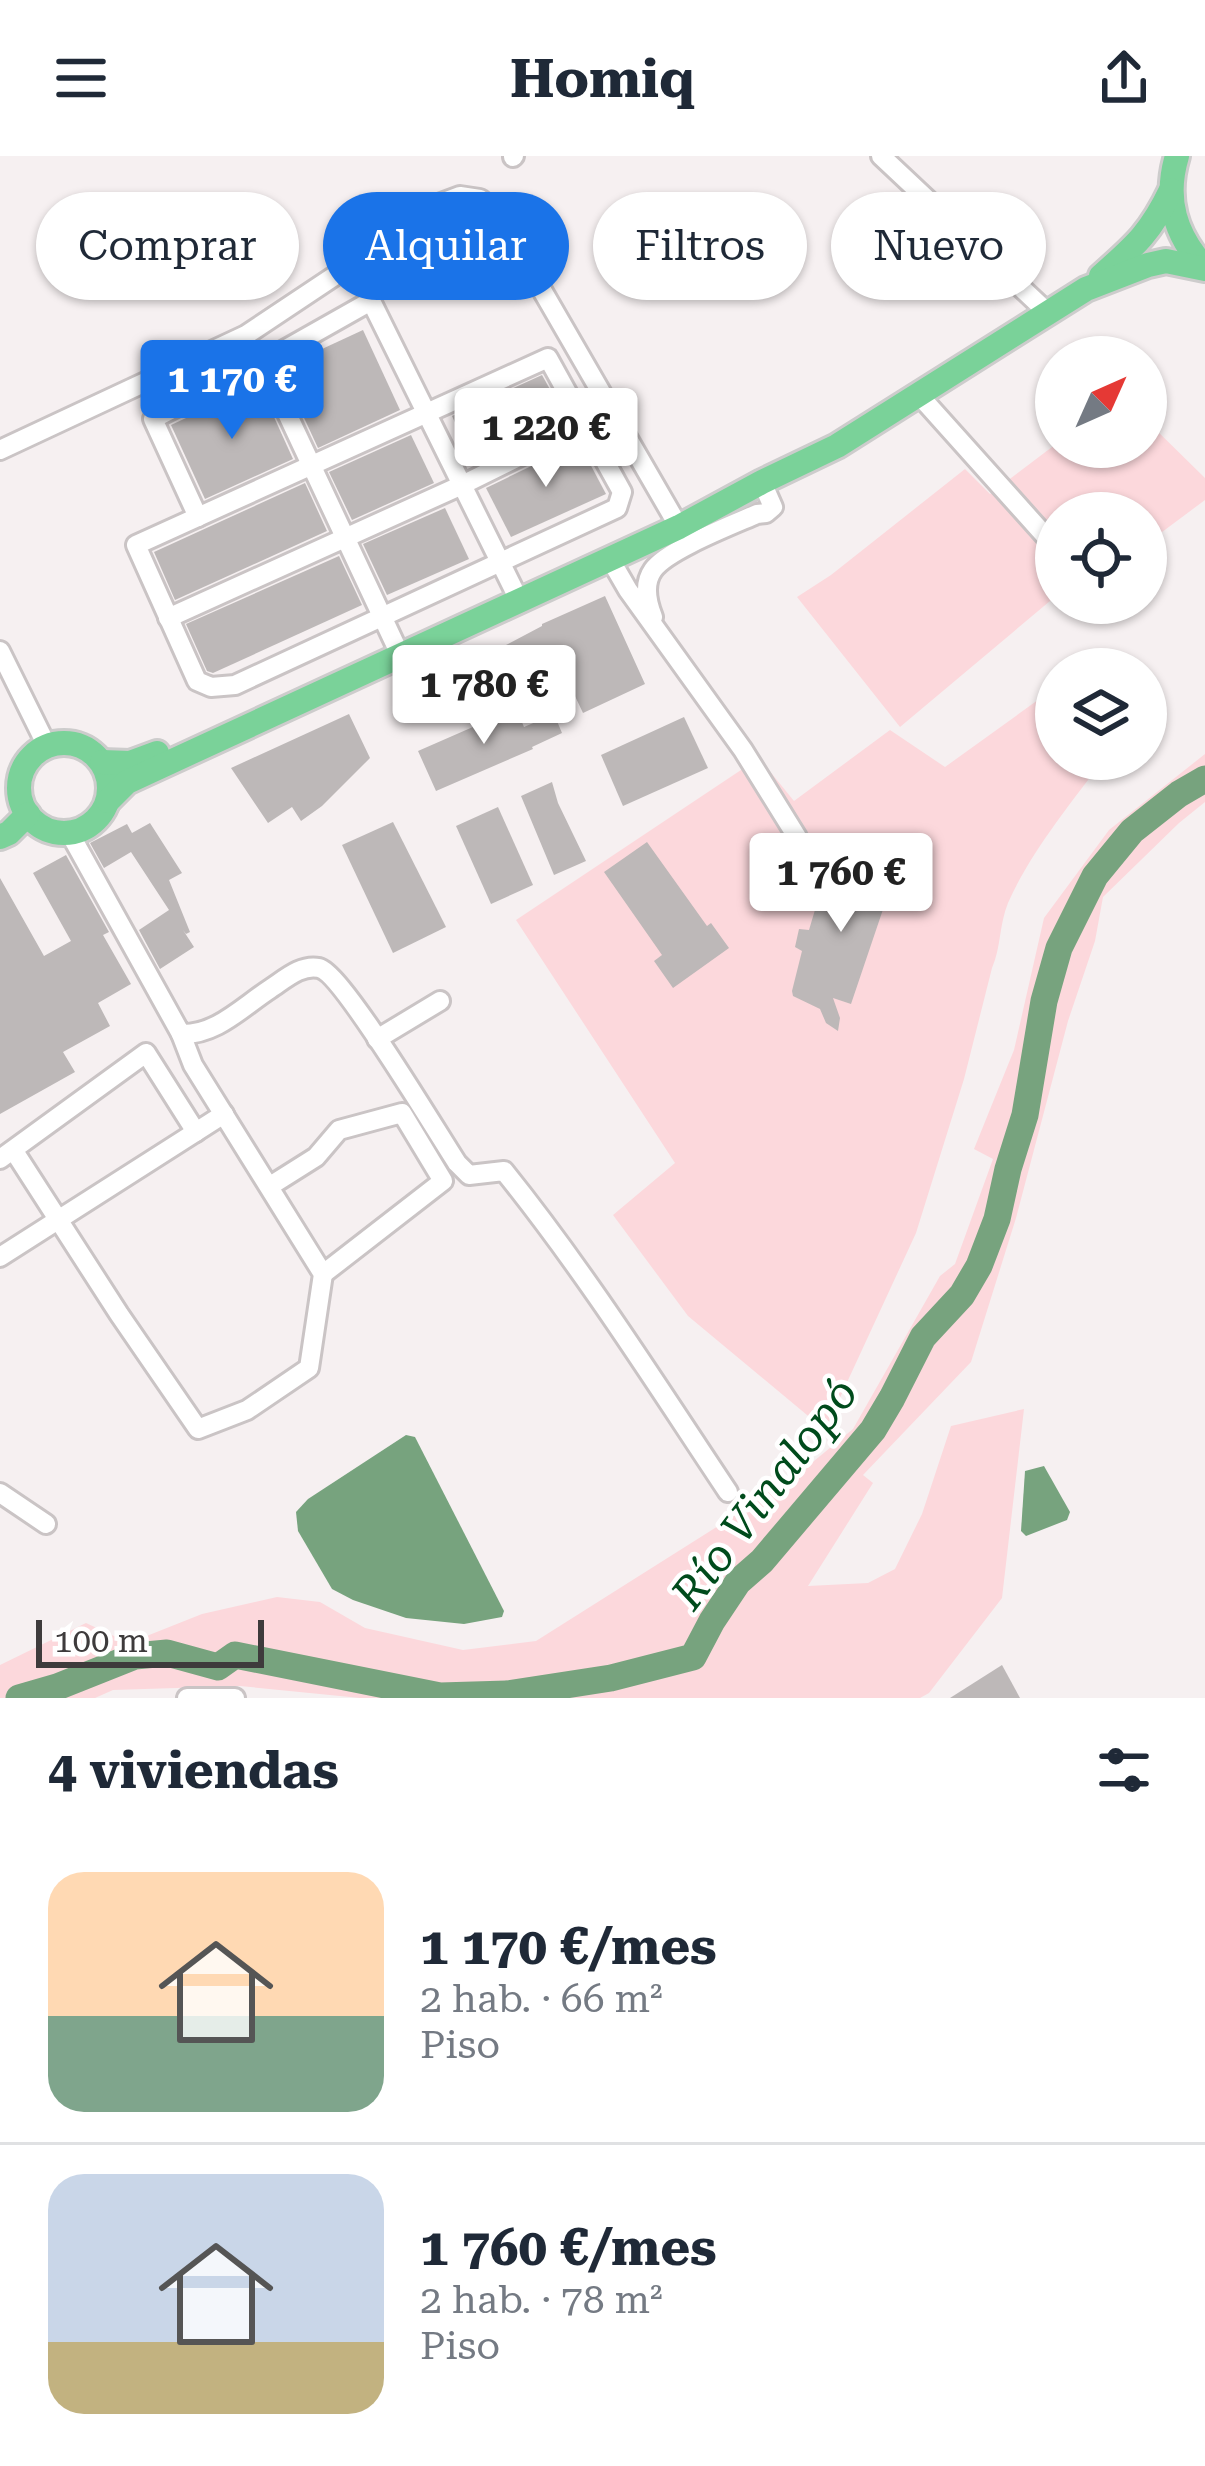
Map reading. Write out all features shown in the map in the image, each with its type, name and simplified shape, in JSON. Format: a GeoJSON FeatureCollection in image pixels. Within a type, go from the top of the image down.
{"type":"FeatureCollection","features":[{"type":"Feature","properties":{"kind":"main road"},"geometry":{"type":"LineString","coordinates":[[1177,156],[1172,212],[1191,253],[1205,268]]}},
{"type":"Feature","properties":{"kind":"main road"},"geometry":{"type":"LineString","coordinates":[[1086,289],[1155,223],[1171,190]]}},
{"type":"Feature","properties":{"kind":"main road"},"geometry":{"type":"LineString","coordinates":[[102,762],[130,763],[151,755],[514,590],[676,523],[837,446],[1086,289],[1166,261],[1205,268]]}},
{"type":"Feature","properties":{"kind":"main road"},"geometry":{"type":"LineString","coordinates":[[107,801],[109,781],[102,762],[85,747],[74,743],[47,746],[25,765],[20,794],[28,814],[46,829],[69,832],[93,822],[127,782],[610,559],[676,523]]}},
{"type":"Feature","properties":{"kind":"main road"},"geometry":{"type":"LineString","coordinates":[[0,837],[28,814]]}},
{"type":"Feature","properties":{"kind":"street"},"geometry":{"type":"LineString","coordinates":[[880,156],[1047,312]]}},
{"type":"Feature","properties":{"kind":"street"},"geometry":{"type":"LineString","coordinates":[[0,450],[235,340],[361,260],[436,205],[460,196],[480,199],[498,214],[676,523]]}},
{"type":"Feature","properties":{"kind":"street"},"geometry":{"type":"LineString","coordinates":[[198,517],[153,419],[371,302],[514,590]]}},
{"type":"Feature","properties":{"kind":"street"},"geometry":{"type":"LineString","coordinates":[[235,340],[257,365],[311,466],[395,644]]}},
{"type":"Feature","properties":{"kind":"street"},"geometry":{"type":"LineString","coordinates":[[548,358],[585,424],[622,492],[617,508],[235,685],[211,688],[196,681],[136,545],[548,358]]}},
{"type":"Feature","properties":{"kind":"street"},"geometry":{"type":"LineString","coordinates":[[919,395],[1035,525]]}},
{"type":"Feature","properties":{"kind":"street"},"geometry":{"type":"LineString","coordinates":[[169,618],[585,424]]}},
{"type":"Feature","properties":{"kind":"street"},"geometry":{"type":"LineString","coordinates":[[671,647],[646,596],[652,571],[680,550],[766,513],[773,507],[762,482]]}},
{"type":"Feature","properties":{"kind":"street"},"geometry":{"type":"LineString","coordinates":[[610,559],[628,590],[723,712],[778,820],[797,837]]}},
{"type":"Feature","properties":{"kind":"street"},"geometry":{"type":"LineString","coordinates":[[0,651],[47,746]]}},
{"type":"Feature","properties":{"kind":"street"},"geometry":{"type":"LineString","coordinates":[[69,832],[181,1034],[193,1066],[323,1274],[309,1369],[247,1410],[198,1429],[58,1220],[7,1155],[146,1053],[196,1132]]}},
{"type":"Feature","properties":{"kind":"street"},"geometry":{"type":"LineString","coordinates":[[181,1034],[211,1028],[301,969],[318,968],[331,974],[457,1163],[469,1174],[504,1172],[530,1204],[728,1492]]}},
{"type":"Feature","properties":{"kind":"street"},"geometry":{"type":"LineString","coordinates":[[376,1039],[440,1001]]}},
{"type":"Feature","properties":{"kind":"street"},"geometry":{"type":"LineString","coordinates":[[270,1186],[316,1157],[339,1130],[402,1113],[443,1181],[323,1274]]}},
{"type":"Feature","properties":{"kind":"street"},"geometry":{"type":"LineString","coordinates":[[0,1256],[224,1114]]}},
{"type":"Feature","properties":{"kind":"street"},"geometry":{"type":"LineString","coordinates":[[0,1493],[46,1524]]}},
{"type":"Feature","properties":{"kind":"street"},"geometry":{"type":"LineString","coordinates":[[187,1698],[235,1698]]}},
{"type":"Feature","properties":{"kind":"shaded area"},"geometry":{"type":"Polygon","coordinates":[[[1167,441],[1205,478],[1205,500],[1167,528],[1167,492],[1035,492],[1035,614],[900,727],[797,597],[965,469],[990,494],[1035,460],[1035,468],[1167,468],[1167,441]]]}},
{"type":"Feature","properties":{"kind":"shaded area"},"geometry":{"type":"Polygon","coordinates":[[[1035,702],[1035,780],[1088,780],[1039,847],[1008,903],[964,1079],[916,1233],[825,1430],[688,1316],[613,1215],[675,1163],[516,920],[759,758],[794,801],[890,730],[945,767],[1035,702]]]}},
{"type":"Feature","properties":{"kind":"shaded area"},"geometry":{"type":"Polygon","coordinates":[[[1205,754],[1205,802],[1103,897],[1095,941],[971,1362],[863,1475],[873,1483],[808,1586],[868,1583],[895,1569],[922,1514],[951,1426],[1024,1409],[1002,1598],[929,1693],[920,1698],[360,1698],[240,1686],[113,1690],[95,1698],[0,1698],[0,1665],[86,1623],[129,1643],[202,1614],[277,1597],[320,1602],[365,1628],[463,1650],[536,1641],[814,1461],[853,1429],[940,1276],[955,1264],[993,1159],[974,1149],[1014,1050],[1044,918],[1109,830],[1205,754]]]}},
{"type":"Feature","properties":{"kind":"shaded area"},"geometry":{"type":"Polygon","coordinates":[[[406,1435],[415,1437],[504,1611],[502,1617],[464,1624],[406,1618],[353,1600],[332,1589],[298,1531],[296,1512],[308,1499],[406,1435]]]}},
{"type":"Feature","properties":{"kind":"shaded area"},"geometry":{"type":"Polygon","coordinates":[[[1044,1466],[1070,1512],[1067,1520],[1026,1536],[1021,1531],[1025,1471],[1044,1466]]]}},
{"type":"Feature","properties":{"kind":"building"},"geometry":{"type":"Polygon","coordinates":[[[363,330],[400,410],[318,448],[281,368],[363,330]]]}},
{"type":"Feature","properties":{"kind":"building"},"geometry":{"type":"Polygon","coordinates":[[[542,375],[566,418],[474,464],[452,416],[542,375]]]}},
{"type":"Feature","properties":{"kind":"building"},"geometry":{"type":"Polygon","coordinates":[[[259,384],[293,459],[205,499],[171,425],[259,384]]]}},
{"type":"Feature","properties":{"kind":"building"},"geometry":{"type":"Polygon","coordinates":[[[411,435],[434,483],[352,520],[329,472],[411,435]]]}},
{"type":"Feature","properties":{"kind":"building"},"geometry":{"type":"Polygon","coordinates":[[[579,443],[606,494],[511,537],[486,488],[579,443]]]}},
{"type":"Feature","properties":{"kind":"building"},"geometry":{"type":"Polygon","coordinates":[[[305,483],[327,531],[175,600],[154,552],[305,483]]]}},
{"type":"Feature","properties":{"kind":"building"},"geometry":{"type":"Polygon","coordinates":[[[445,508],[469,559],[387,595],[363,544],[445,508]]]}},
{"type":"Feature","properties":{"kind":"building"},"geometry":{"type":"Polygon","coordinates":[[[339,556],[362,605],[213,673],[207,671],[186,624],[339,556]]]}},
{"type":"Feature","properties":{"kind":"building"},"geometry":{"type":"Polygon","coordinates":[[[605,596],[645,684],[583,713],[558,660],[521,676],[506,645],[605,596]]]}},
{"type":"Feature","properties":{"kind":"building"},"geometry":{"type":"Polygon","coordinates":[[[482,653],[496,684],[411,723],[395,691],[482,653]]]}},
{"type":"Feature","properties":{"kind":"building"},"geometry":{"type":"Polygon","coordinates":[[[516,708],[524,727],[554,714],[562,733],[436,791],[418,751],[516,708]]]}},
{"type":"Feature","properties":{"kind":"building"},"geometry":{"type":"Polygon","coordinates":[[[349,714],[370,758],[301,821],[292,807],[268,823],[231,768],[349,714]]]}},
{"type":"Feature","properties":{"kind":"building"},"geometry":{"type":"Polygon","coordinates":[[[684,717],[708,768],[623,806],[601,755],[684,717]]]}},
{"type":"Feature","properties":{"kind":"building"},"geometry":{"type":"Polygon","coordinates":[[[552,782],[586,861],[554,875],[521,796],[552,782]]]}},
{"type":"Feature","properties":{"kind":"building"},"geometry":{"type":"Polygon","coordinates":[[[498,807],[533,885],[491,904],[456,826],[498,807]]]}},
{"type":"Feature","properties":{"kind":"building"},"geometry":{"type":"Polygon","coordinates":[[[393,822],[446,927],[393,953],[342,845],[393,822]]]}},
{"type":"Feature","properties":{"kind":"building"},"geometry":{"type":"Polygon","coordinates":[[[150,823],[182,873],[169,880],[190,932],[183,930],[194,947],[160,969],[139,930],[169,910],[131,852],[104,868],[90,843],[127,824],[132,833],[150,823]]]}},
{"type":"Feature","properties":{"kind":"building"},"geometry":{"type":"Polygon","coordinates":[[[647,842],[707,926],[711,923],[729,948],[673,988],[654,961],[662,955],[604,872],[647,842]]]}},
{"type":"Feature","properties":{"kind":"building"},"geometry":{"type":"Polygon","coordinates":[[[66,855],[109,932],[103,935],[131,984],[98,1003],[110,1026],[63,1052],[75,1072],[0,1114],[0,878],[44,956],[71,941],[33,873],[66,855]]]}},
{"type":"Feature","properties":{"kind":"building"},"geometry":{"type":"Polygon","coordinates":[[[831,856],[873,868],[874,861],[896,871],[851,1004],[833,998],[840,1018],[838,1031],[826,1023],[820,1009],[793,996],[792,991],[802,951],[795,947],[799,929],[809,930],[831,856]]]}},
{"type":"Feature","properties":{"kind":"building"},"geometry":{"type":"Polygon","coordinates":[[[1002,1665],[1020,1698],[950,1698],[1002,1665]]]}},
{"type":"Feature","properties":{"kind":"waterway","name":"Río Vinalopó"},"geometry":{"type":"LineString","coordinates":[[19,1698],[135,1656],[167,1653],[218,1667],[235,1655],[440,1696],[507,1694],[611,1678],[693,1657],[738,1582],[762,1561],[873,1430],[923,1337],[962,1295],[979,1266],[1025,1115],[1044,1001],[1059,948],[1095,876],[1132,831],[1205,779]]}}]}
